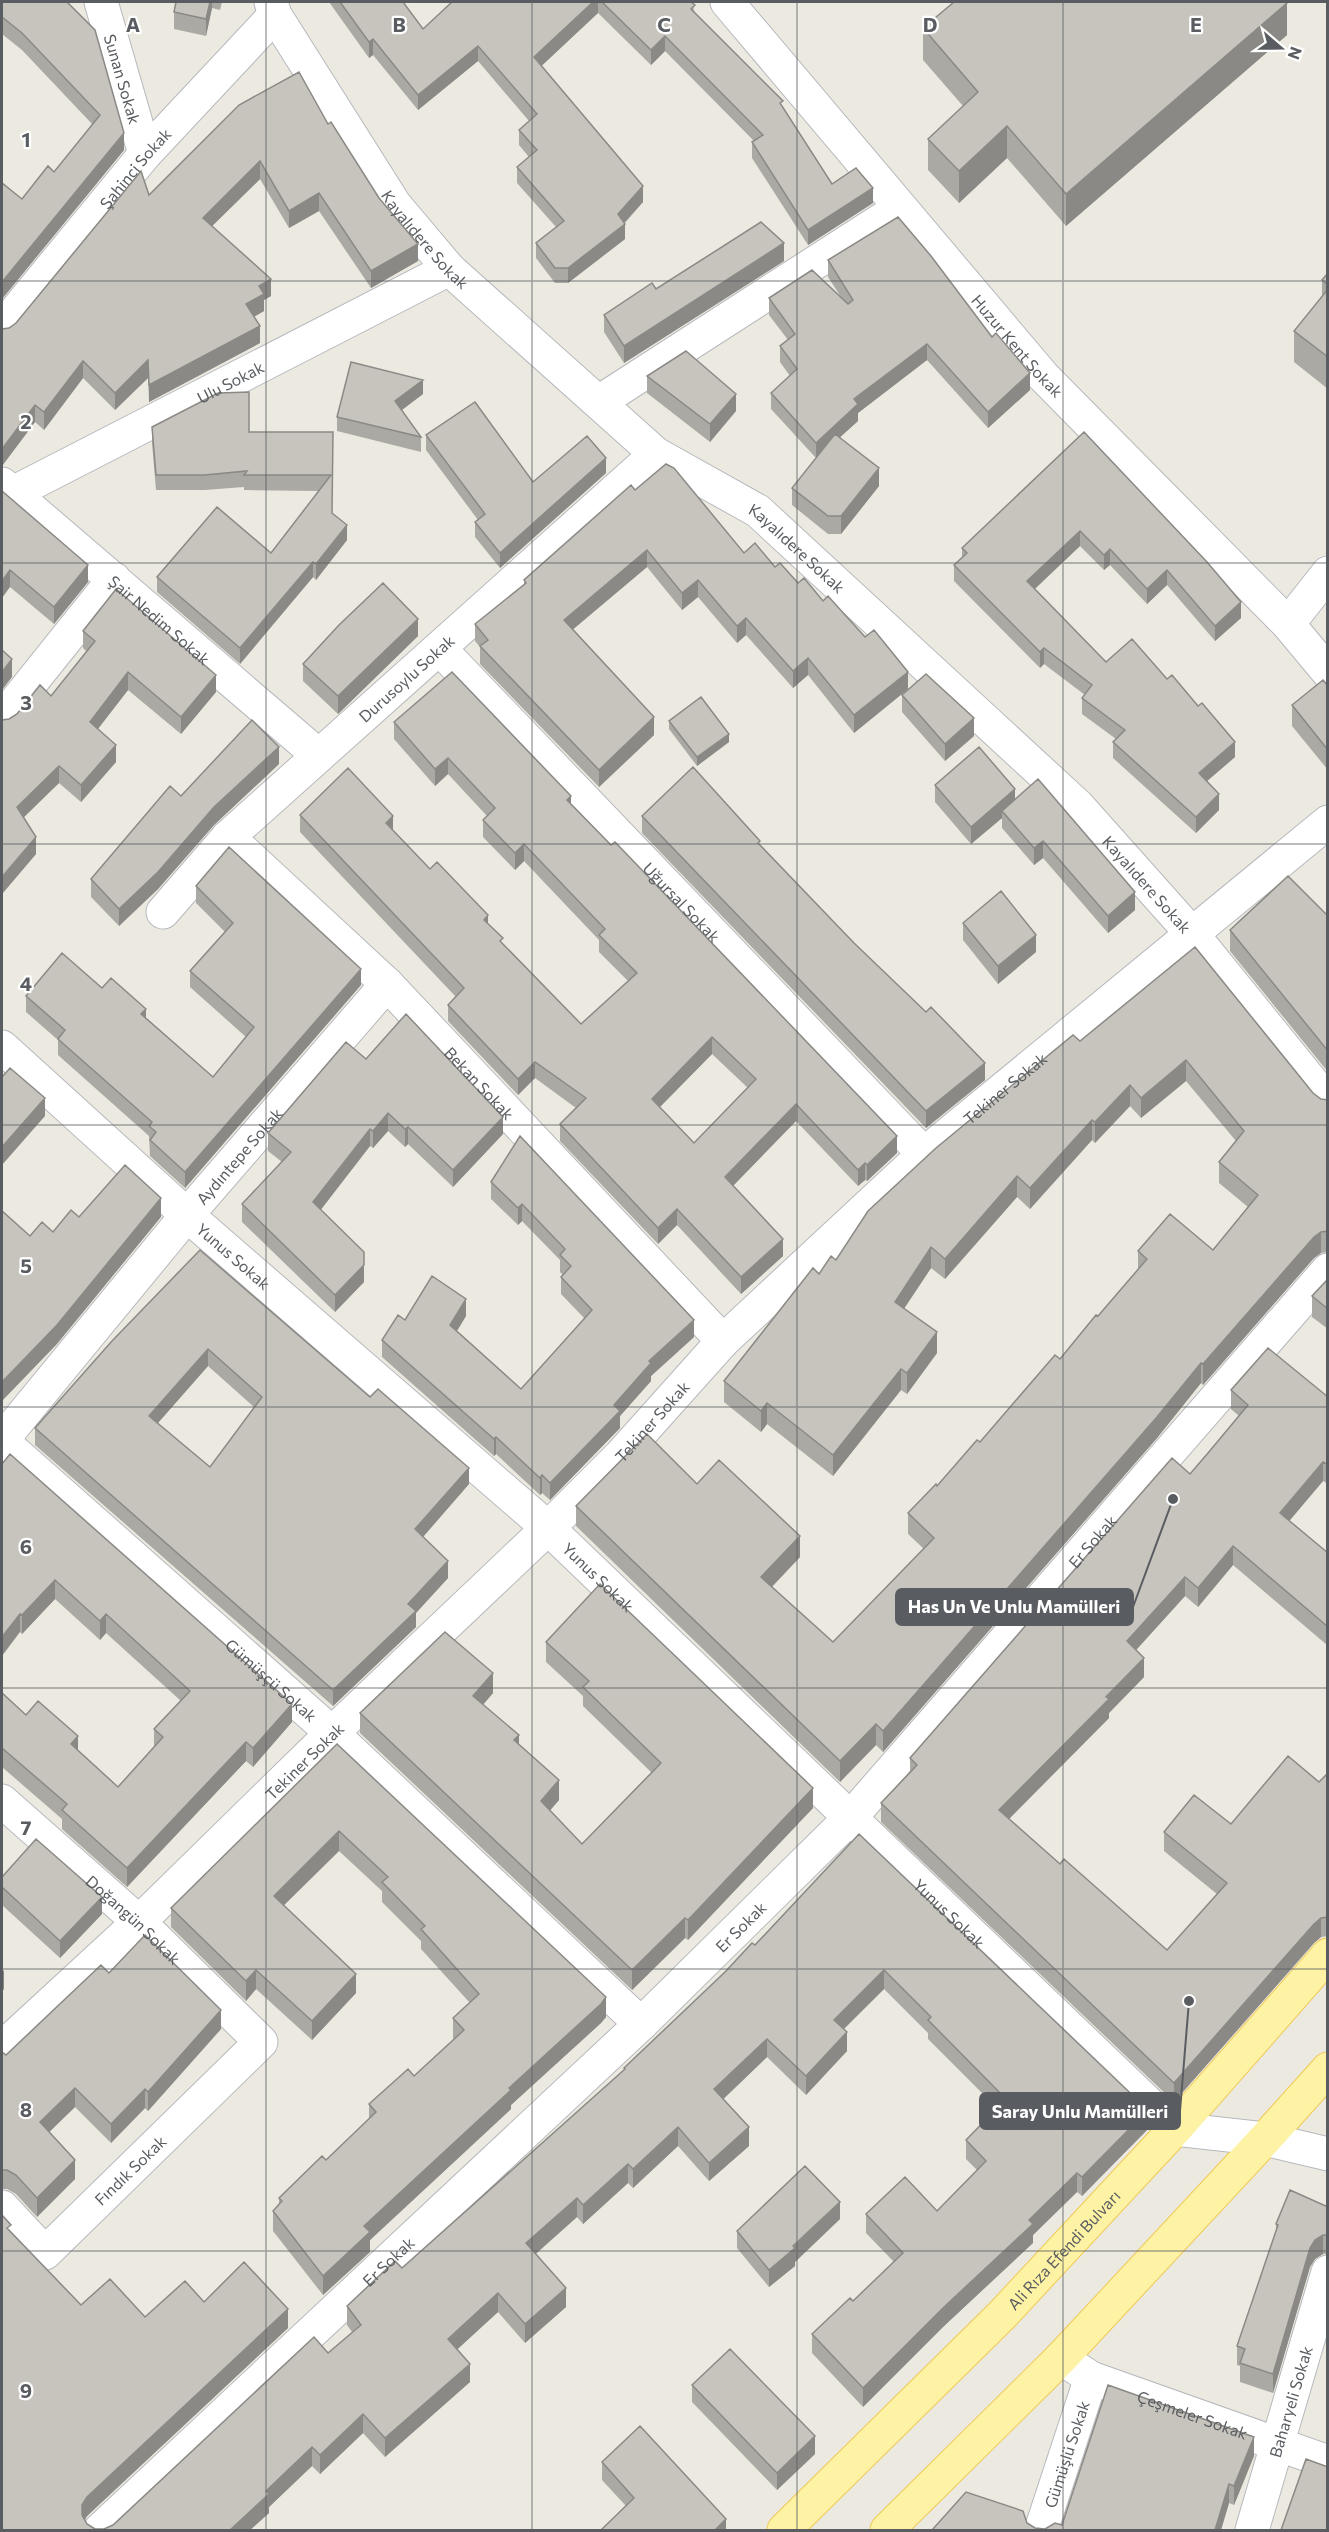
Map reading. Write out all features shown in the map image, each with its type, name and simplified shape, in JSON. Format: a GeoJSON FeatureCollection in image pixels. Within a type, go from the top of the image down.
{"type":"FeatureCollection","features":[{"type":"Feature","properties":{"kind":"main road","name":"Ali Rıza Efendi Bulvarı"},"geometry":{"type":"LineString","coordinates":[[784,2530],[1002,2315],[1175,2129],[1328,1955]]}},
{"type":"Feature","properties":{"kind":"main road"},"geometry":{"type":"LineString","coordinates":[[887,2530],[1061,2358],[1328,2069]]}},
{"type":"Feature","properties":{"kind":"street","name":"Sunan Sokak"},"geometry":{"type":"LineString","coordinates":[[101,2],[145,154]]}},
{"type":"Feature","properties":{"kind":"street","name":"Huzur Kent Sokak"},"geometry":{"type":"LineString","coordinates":[[727,2],[1043,376],[1288,624],[1328,672]]}},
{"type":"Feature","properties":{"kind":"street","name":"Şahinci Sokak"},"geometry":{"type":"LineString","coordinates":[[2,327],[145,154],[273,8]]}},
{"type":"Feature","properties":{"kind":"street","name":"Kayalıdere Sokak"},"geometry":{"type":"LineString","coordinates":[[273,8],[395,205],[449,269],[656,454],[758,511],[1078,806],[1193,935],[1328,1102]]}},
{"type":"Feature","properties":{"kind":"street"},"geometry":{"type":"LineString","coordinates":[[599,402],[900,208]]}},
{"type":"Feature","properties":{"kind":"street","name":"Ulu Sokak"},"geometry":{"type":"LineString","coordinates":[[7,489],[449,269]]}},
{"type":"Feature","properties":{"kind":"street","name":"Durusoylu Sokak"},"geometry":{"type":"LineString","coordinates":[[163,912],[228,837],[656,454]]}},
{"type":"Feature","properties":{"kind":"street","name":"Şair Nedim Sokak"},"geometry":{"type":"LineString","coordinates":[[7,489],[318,755]]}},
{"type":"Feature","properties":{"kind":"street"},"geometry":{"type":"LineString","coordinates":[[1288,624],[1328,573]]}},
{"type":"Feature","properties":{"kind":"street"},"geometry":{"type":"LineString","coordinates":[[2,719],[114,579]]}},
{"type":"Feature","properties":{"kind":"street","name":"Uğursal Sokak"},"geometry":{"type":"LineString","coordinates":[[440,649],[924,1154]]}},
{"type":"Feature","properties":{"kind":"street","name":"Tekiner Sokak"},"geometry":{"type":"LineString","coordinates":[[2,2048],[139,1922],[332,1733],[548,1528],[621,1455],[723,1341],[924,1154],[1328,822]]}},
{"type":"Feature","properties":{"kind":"street","name":"Bekan Sokak"},"geometry":{"type":"LineString","coordinates":[[228,837],[387,984],[723,1341]]}},
{"type":"Feature","properties":{"kind":"street","name":"Aydıntepe Sokak"},"geometry":{"type":"LineString","coordinates":[[2,1440],[187,1215],[387,984]]}},
{"type":"Feature","properties":{"kind":"street","name":"Yunus Sokak"},"geometry":{"type":"LineString","coordinates":[[2,1047],[187,1215],[548,1528],[1175,2129]]}},
{"type":"Feature","properties":{"kind":"street","name":"Er Sokak"},"geometry":{"type":"LineString","coordinates":[[100,2530],[641,2024],[851,1817],[1328,1270]]}},
{"type":"Feature","properties":{"kind":"street","name":"Gümüşçü Sokak"},"geometry":{"type":"LineString","coordinates":[[2,1440],[332,1733],[641,2024]]}},
{"type":"Feature","properties":{"kind":"street","name":"Doğangün Sokak"},"geometry":{"type":"LineString","coordinates":[[2,1801],[139,1922],[261,2042]]}},
{"type":"Feature","properties":{"kind":"street","name":"Fındık Sokak"},"geometry":{"type":"LineString","coordinates":[[2,2207],[45,2253],[261,2042]]}},
{"type":"Feature","properties":{"kind":"street"},"geometry":{"type":"LineString","coordinates":[[1175,2129],[1265,2139],[1328,2154]]}},
{"type":"Feature","properties":{"kind":"street","name":"Baharyeli Sokak"},"geometry":{"type":"LineString","coordinates":[[1252,2530],[1328,2272]]}},
{"type":"Feature","properties":{"kind":"street","name":"Çeşmeler Sokak"},"geometry":{"type":"LineString","coordinates":[[1061,2358],[1091,2378],[1328,2462]]}},
{"type":"Feature","properties":{"kind":"street","name":"Gümüşlü Sokak"},"geometry":{"type":"LineString","coordinates":[[1041,2530],[1091,2378]]}},
{"type":"Feature","properties":{"kind":"building"},"geometry":{"type":"Polygon","coordinates":[[[2,2],[67,2],[95,30],[124,133],[2,282],[2,183],[22,199],[48,166],[54,172],[100,115],[22,33],[2,17],[2,2]]]}},
{"type":"Feature","properties":{"kind":"building"},"geometry":{"type":"Polygon","coordinates":[[[176,2],[210,2],[206,19],[174,12],[176,2]]]}},
{"type":"Feature","properties":{"kind":"building"},"geometry":{"type":"Polygon","coordinates":[[[340,2],[403,2],[423,29],[452,2],[593,2],[534,57],[643,186],[618,214],[625,224],[568,268],[555,268],[536,243],[564,221],[517,167],[537,150],[519,130],[537,114],[478,46],[418,95],[373,39],[369,42],[340,2]]]}},
{"type":"Feature","properties":{"kind":"building"},"geometry":{"type":"Polygon","coordinates":[[[602,2],[691,2],[695,5],[691,9],[783,101],[780,103],[832,184],[856,168],[873,188],[808,230],[752,142],[763,135],[665,36],[651,50],[602,2]]]}},
{"type":"Feature","properties":{"kind":"building"},"geometry":{"type":"Polygon","coordinates":[[[954,2],[1287,3],[1066,194],[1007,126],[959,171],[928,139],[978,92],[923,28],[954,2]]]}},
{"type":"Feature","properties":{"kind":"building"},"geometry":{"type":"Polygon","coordinates":[[[299,72],[328,124],[331,122],[379,198],[418,244],[371,271],[319,193],[289,211],[260,161],[203,218],[271,279],[259,286],[264,294],[246,304],[260,326],[149,385],[148,360],[115,393],[83,361],[44,412],[35,405],[2,449],[2,329],[9,328],[16,323],[141,171],[149,195],[239,105],[299,72]]]}},
{"type":"Feature","properties":{"kind":"building"},"geometry":{"type":"Polygon","coordinates":[[[898,217],[931,256],[992,337],[996,333],[1030,373],[988,412],[927,344],[854,399],[858,404],[816,443],[771,393],[797,369],[780,346],[795,334],[769,298],[812,270],[848,304],[853,300],[828,260],[898,217]]]}},
{"type":"Feature","properties":{"kind":"building"},"geometry":{"type":"Polygon","coordinates":[[[761,222],[784,243],[624,346],[604,315],[652,283],[656,289],[761,222]]]}},
{"type":"Feature","properties":{"kind":"building"},"geometry":{"type":"Polygon","coordinates":[[[1328,273],[1328,285],[1322,280],[1328,273]]]}},
{"type":"Feature","properties":{"kind":"building"},"geometry":{"type":"Polygon","coordinates":[[[1328,289],[1328,357],[1294,331],[1328,289]]]}},
{"type":"Feature","properties":{"kind":"building"},"geometry":{"type":"Polygon","coordinates":[[[686,351],[736,394],[710,424],[647,376],[686,351]]]}},
{"type":"Feature","properties":{"kind":"building"},"geometry":{"type":"Polygon","coordinates":[[[351,362],[423,380],[395,401],[421,437],[337,417],[351,362]]]}},
{"type":"Feature","properties":{"kind":"building"},"geometry":{"type":"Polygon","coordinates":[[[249,392],[249,432],[333,432],[332,513],[347,525],[316,564],[313,562],[240,648],[157,577],[217,507],[271,553],[331,475],[244,475],[247,471],[205,475],[156,475],[152,427],[218,393],[249,392]]]}},
{"type":"Feature","properties":{"kind":"building"},"geometry":{"type":"Polygon","coordinates":[[[475,402],[533,482],[587,436],[606,458],[500,553],[475,522],[485,514],[426,435],[475,402]]]}},
{"type":"Feature","properties":{"kind":"building"},"geometry":{"type":"Polygon","coordinates":[[[1084,432],[1207,562],[1241,602],[1215,626],[1167,570],[1147,589],[1110,549],[1104,555],[1080,531],[1027,581],[1106,662],[1132,639],[1167,679],[1172,675],[1198,706],[1202,703],[1235,742],[1199,773],[1219,794],[1196,817],[1113,742],[1125,730],[1082,698],[1092,685],[1044,648],[1040,652],[954,565],[967,553],[962,548],[1084,432]]]}},
{"type":"Feature","properties":{"kind":"building"},"geometry":{"type":"Polygon","coordinates":[[[835,434],[879,468],[841,516],[828,516],[792,488],[835,434]]]}},
{"type":"Feature","properties":{"kind":"building"},"geometry":{"type":"Polygon","coordinates":[[[666,464],[674,468],[744,553],[755,543],[775,567],[780,563],[798,583],[804,578],[823,601],[828,596],[865,637],[874,630],[908,672],[854,715],[808,658],[793,671],[746,618],[737,626],[698,580],[682,593],[647,550],[564,620],[654,717],[599,770],[480,646],[488,640],[475,624],[526,583],[524,580],[631,485],[635,490],[666,464]]]}},
{"type":"Feature","properties":{"kind":"building"},"geometry":{"type":"Polygon","coordinates":[[[2,491],[88,565],[54,607],[10,570],[2,581],[2,491]]]}},
{"type":"Feature","properties":{"kind":"building"},"geometry":{"type":"Polygon","coordinates":[[[383,583],[418,619],[338,696],[303,664],[383,583]]]}},
{"type":"Feature","properties":{"kind":"building"},"geometry":{"type":"Polygon","coordinates":[[[116,589],[216,675],[181,717],[128,672],[90,722],[116,745],[81,785],[59,766],[17,807],[36,837],[2,877],[2,720],[17,714],[40,685],[51,696],[95,641],[83,631],[116,589]]]}},
{"type":"Feature","properties":{"kind":"building"},"geometry":{"type":"Polygon","coordinates":[[[2,650],[12,659],[2,672],[2,650]]]}},
{"type":"Feature","properties":{"kind":"building"},"geometry":{"type":"Polygon","coordinates":[[[452,672],[571,796],[567,800],[611,845],[615,842],[897,1136],[867,1165],[865,1163],[858,1170],[796,1104],[725,1177],[783,1239],[741,1277],[677,1209],[658,1228],[560,1124],[586,1098],[535,1062],[518,1079],[448,1005],[464,988],[300,815],[348,768],[393,816],[386,823],[430,869],[437,862],[488,915],[484,920],[503,938],[500,941],[581,1024],[637,973],[599,935],[605,929],[524,844],[515,853],[483,820],[495,808],[448,758],[435,769],[394,722],[452,672]],[[712,1037],[652,1099],[694,1143],[756,1079],[712,1037]]]}},
{"type":"Feature","properties":{"kind":"building"},"geometry":{"type":"Polygon","coordinates":[[[926,674],[974,718],[945,744],[902,695],[926,674]]]}},
{"type":"Feature","properties":{"kind":"building"},"geometry":{"type":"Polygon","coordinates":[[[1323,680],[1328,686],[1328,750],[1292,705],[1323,680]]]}},
{"type":"Feature","properties":{"kind":"building"},"geometry":{"type":"Polygon","coordinates":[[[701,697],[729,734],[697,757],[669,721],[701,697]]]}},
{"type":"Feature","properties":{"kind":"building"},"geometry":{"type":"Polygon","coordinates":[[[252,720],[279,747],[214,807],[158,872],[119,909],[91,879],[170,786],[181,796],[252,720]]]}},
{"type":"Feature","properties":{"kind":"building"},"geometry":{"type":"Polygon","coordinates":[[[979,747],[1015,789],[971,827],[935,785],[979,747]]]}},
{"type":"Feature","properties":{"kind":"building"},"geometry":{"type":"Polygon","coordinates":[[[693,767],[760,841],[758,843],[854,943],[926,1012],[931,1007],[985,1063],[926,1111],[642,816],[693,767]]]}},
{"type":"Feature","properties":{"kind":"building"},"geometry":{"type":"Polygon","coordinates":[[[1038,779],[1135,892],[1108,916],[1043,841],[1034,848],[1002,811],[1038,779]]]}},
{"type":"Feature","properties":{"kind":"building"},"geometry":{"type":"Polygon","coordinates":[[[229,847],[361,969],[185,1172],[150,1140],[156,1132],[149,1126],[152,1122],[58,1039],[65,1030],[26,996],[62,953],[102,988],[111,978],[146,1009],[141,1014],[213,1077],[254,1027],[190,971],[233,923],[196,886],[229,847]]]}},
{"type":"Feature","properties":{"kind":"building"},"geometry":{"type":"Polygon","coordinates":[[[1288,876],[1328,916],[1328,1051],[1230,930],[1288,876]]]}},
{"type":"Feature","properties":{"kind":"building"},"geometry":{"type":"Polygon","coordinates":[[[1001,891],[1036,935],[998,966],[963,923],[1001,891]]]}},
{"type":"Feature","properties":{"kind":"building"},"geometry":{"type":"Polygon","coordinates":[[[1195,947],[1313,1093],[1321,1099],[1328,1100],[1328,1231],[1321,1232],[1314,1237],[1203,1364],[1201,1363],[1157,1417],[883,1731],[876,1724],[840,1761],[576,1506],[647,1434],[697,1484],[719,1460],[800,1536],[761,1577],[833,1642],[934,1538],[908,1513],[936,1484],[937,1486],[977,1440],[980,1442],[1055,1355],[1060,1359],[1096,1315],[1098,1316],[1147,1259],[1138,1251],[1170,1214],[1213,1250],[1258,1195],[1219,1162],[1244,1131],[1186,1060],[1141,1098],[1130,1085],[1095,1122],[1092,1120],[1030,1188],[1017,1176],[945,1259],[931,1247],[895,1302],[937,1332],[907,1373],[901,1369],[833,1455],[767,1403],[761,1411],[724,1381],[813,1268],[819,1274],[831,1256],[836,1260],[868,1211],[936,1148],[1073,1035],[1080,1041],[1195,947]]]}},
{"type":"Feature","properties":{"kind":"building"},"geometry":{"type":"Polygon","coordinates":[[[406,1014],[503,1117],[453,1170],[408,1127],[405,1129],[388,1113],[373,1131],[370,1129],[313,1202],[364,1252],[364,1265],[335,1295],[242,1204],[291,1152],[268,1133],[346,1042],[366,1059],[406,1014]]]}},
{"type":"Feature","properties":{"kind":"building"},"geometry":{"type":"Polygon","coordinates":[[[10,1068],[45,1098],[2,1147],[2,1077],[10,1068]]]}},
{"type":"Feature","properties":{"kind":"building"},"geometry":{"type":"Polygon","coordinates":[[[520,1136],[694,1320],[649,1361],[651,1363],[614,1405],[620,1411],[550,1483],[542,1475],[540,1478],[496,1437],[494,1439],[382,1340],[398,1315],[405,1320],[432,1276],[466,1299],[450,1325],[521,1389],[592,1310],[561,1277],[571,1266],[560,1255],[565,1249],[522,1204],[518,1208],[491,1182],[520,1136]]]}},
{"type":"Feature","properties":{"kind":"building"},"geometry":{"type":"Polygon","coordinates":[[[125,1165],[161,1198],[57,1325],[2,1382],[2,1211],[30,1236],[42,1222],[53,1232],[71,1210],[79,1217],[125,1165]]]}},
{"type":"Feature","properties":{"kind":"building"},"geometry":{"type":"Polygon","coordinates":[[[200,1250],[370,1397],[378,1389],[469,1468],[415,1529],[448,1561],[408,1604],[416,1611],[333,1690],[35,1428],[112,1341],[200,1250]],[[208,1349],[149,1416],[210,1467],[262,1397],[208,1349]]]}},
{"type":"Feature","properties":{"kind":"building"},"geometry":{"type":"Polygon","coordinates":[[[1328,1279],[1328,1309],[1312,1296],[1328,1279]]]}},
{"type":"Feature","properties":{"kind":"building"},"geometry":{"type":"Polygon","coordinates":[[[1268,1348],[1328,1397],[1328,1465],[1323,1462],[1280,1513],[1328,1553],[1328,1625],[1233,1546],[1198,1588],[1185,1577],[1127,1641],[1144,1658],[1106,1697],[1109,1699],[999,1810],[1060,1864],[1064,1859],[1167,1950],[1227,1883],[1164,1832],[1194,1795],[1231,1824],[1288,1756],[1319,1782],[1328,1773],[1328,1917],[1321,1918],[1314,1924],[1174,2083],[881,1803],[917,1765],[910,1758],[1172,1458],[1190,1474],[1208,1453],[1248,1405],[1231,1390],[1268,1348]]]}},
{"type":"Feature","properties":{"kind":"building"},"geometry":{"type":"Polygon","coordinates":[[[10,1454],[292,1704],[253,1748],[246,1742],[127,1868],[62,1810],[67,1804],[2,1748],[2,1693],[26,1715],[38,1701],[78,1736],[71,1744],[118,1787],[163,1737],[154,1729],[190,1691],[106,1614],[100,1621],[55,1580],[22,1615],[20,1614],[2,1637],[2,1464],[10,1454]]]}},
{"type":"Feature","properties":{"kind":"building"},"geometry":{"type":"Polygon","coordinates":[[[600,1584],[813,1788],[688,1920],[685,1918],[632,1970],[360,1713],[445,1632],[493,1673],[473,1696],[519,1735],[514,1740],[559,1780],[541,1801],[582,1844],[661,1763],[583,1687],[589,1681],[546,1642],[600,1584]]]}},
{"type":"Feature","properties":{"kind":"building"},"geometry":{"type":"Polygon","coordinates":[[[337,1744],[606,1997],[509,2088],[511,2090],[364,2226],[370,2232],[323,2276],[273,2211],[282,2201],[279,2198],[322,2156],[326,2160],[376,2112],[369,2104],[408,2069],[414,2076],[464,2030],[453,2018],[479,1994],[421,1929],[425,1926],[382,1882],[388,1877],[339,1831],[274,1896],[356,1974],[312,2021],[256,1970],[246,1981],[171,1908],[337,1744]]]}},
{"type":"Feature","properties":{"kind":"building"},"geometry":{"type":"Polygon","coordinates":[[[859,1834],[1148,2110],[1082,2177],[1077,2173],[1029,2220],[1033,2224],[944,2307],[863,2388],[812,2334],[850,2298],[853,2301],[903,2253],[866,2214],[905,2177],[937,2211],[986,2161],[966,2140],[1006,2099],[928,2020],[931,2017],[884,1970],[834,2020],[847,2032],[806,2076],[767,2039],[714,2089],[749,2127],[709,2163],[678,2127],[633,2169],[628,2164],[583,2205],[577,2198],[526,2243],[566,2288],[525,2324],[498,2293],[448,2339],[470,2364],[385,2438],[363,2414],[320,2455],[312,2447],[266,2491],[269,2494],[230,2530],[2,2530],[2,2215],[11,2225],[7,2228],[81,2305],[110,2279],[145,2317],[185,2281],[204,2302],[244,2262],[288,2309],[87,2497],[82,2505],[82,2515],[87,2524],[95,2529],[104,2529],[113,2525],[314,2337],[328,2353],[361,2325],[347,2306],[395,2261],[402,2268],[625,2069],[752,1943],[755,1945],[859,1834]]]}},
{"type":"Feature","properties":{"kind":"building"},"geometry":{"type":"Polygon","coordinates":[[[36,1839],[102,1897],[60,1941],[2,1887],[2,1877],[36,1839]]]}},
{"type":"Feature","properties":{"kind":"building"},"geometry":{"type":"Polygon","coordinates":[[[145,1935],[221,2010],[148,2092],[145,2089],[111,2124],[75,2088],[40,2122],[75,2160],[37,2198],[16,2175],[2,2170],[2,2052],[6,2055],[101,1965],[109,1973],[145,1935]]]}},
{"type":"Feature","properties":{"kind":"building"},"geometry":{"type":"Polygon","coordinates":[[[805,2166],[840,2202],[793,2246],[795,2248],[769,2270],[737,2231],[805,2166]]]}},
{"type":"Feature","properties":{"kind":"building"},"geometry":{"type":"Polygon","coordinates":[[[1290,2190],[1328,2207],[1328,2235],[1315,2240],[1310,2248],[1273,2374],[1240,2363],[1245,2349],[1237,2346],[1278,2225],[1276,2224],[1290,2190]]]}},
{"type":"Feature","properties":{"kind":"building"},"geometry":{"type":"Polygon","coordinates":[[[730,2349],[815,2436],[777,2473],[692,2385],[730,2349]]]}},
{"type":"Feature","properties":{"kind":"building"},"geometry":{"type":"Polygon","coordinates":[[[1108,2385],[1254,2437],[1234,2486],[1229,2484],[1215,2530],[932,2530],[966,2492],[1023,2511],[1027,2523],[1035,2528],[1045,2529],[1055,2523],[1062,2525],[1108,2385]]]}},
{"type":"Feature","properties":{"kind":"building"},"geometry":{"type":"Polygon","coordinates":[[[640,2426],[726,2519],[715,2530],[601,2530],[634,2498],[602,2462],[640,2426]]]}},
{"type":"Feature","properties":{"kind":"building"},"geometry":{"type":"Polygon","coordinates":[[[1306,2459],[1328,2467],[1328,2530],[1281,2530],[1306,2459]]]}},
{"type":"Feature","properties":{"kind":"place","name":"Has Un Ve Unlu Mamülleri"},"geometry":{"type":"Point","coordinates":[1173,1499]}},
{"type":"Feature","properties":{"kind":"place","name":"Saray Unlu Mamülleri"},"geometry":{"type":"Point","coordinates":[1189,2001]}}]}
